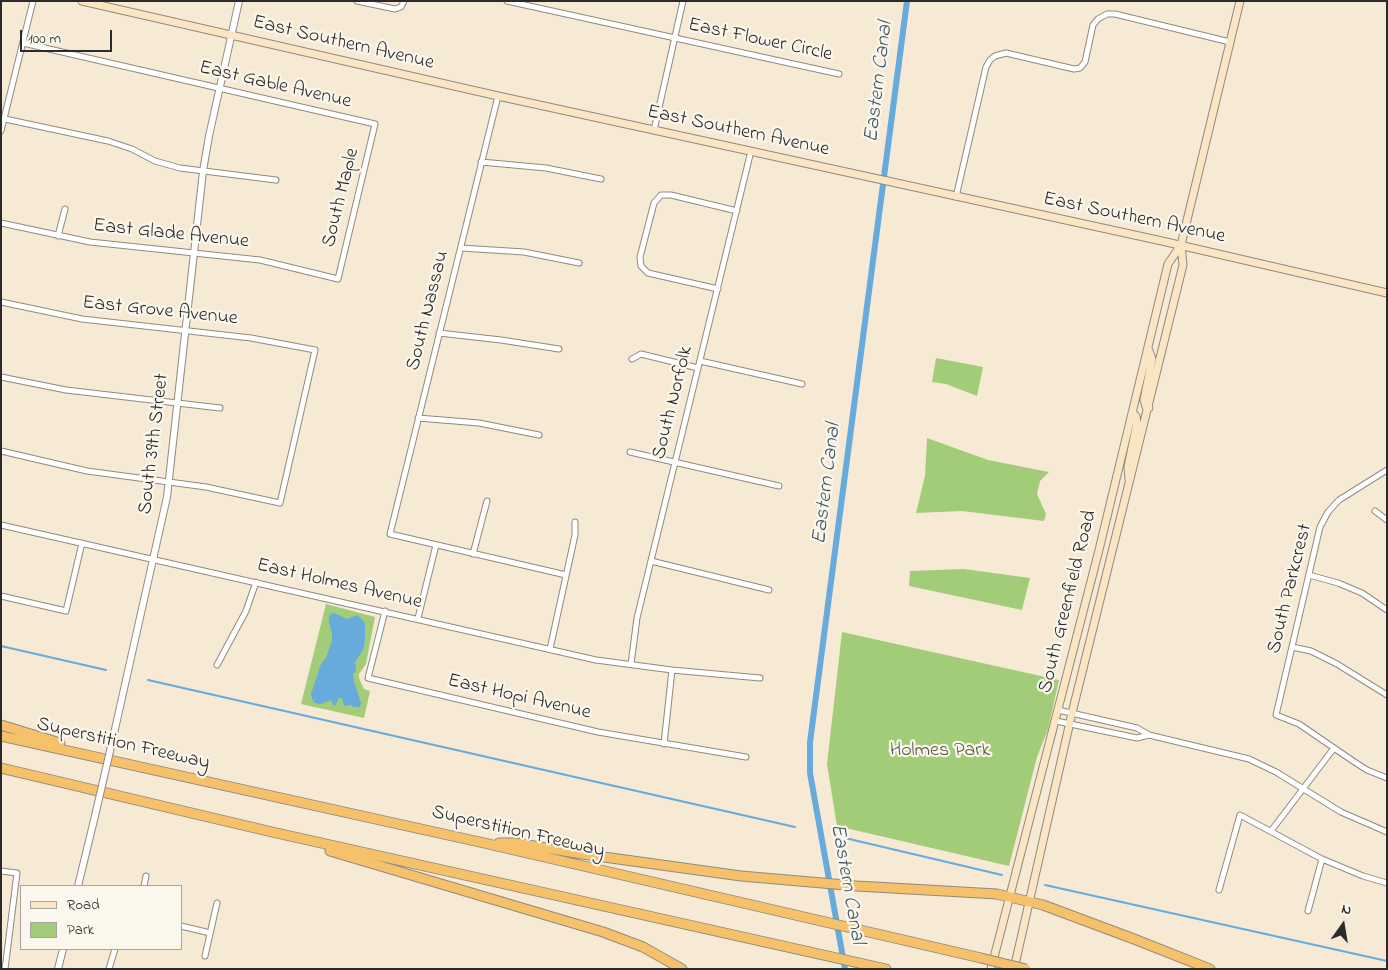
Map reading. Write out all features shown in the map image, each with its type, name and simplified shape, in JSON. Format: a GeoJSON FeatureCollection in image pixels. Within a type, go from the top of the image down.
{"type":"FeatureCollection","features":[{"type":"Feature","properties":{"kind":"highway"},"geometry":{"type":"LineString","coordinates":[[1,725],[122,763]]}},
{"type":"Feature","properties":{"kind":"highway","name":"Superstition Freeway"},"geometry":{"type":"LineString","coordinates":[[1,736],[484,843],[1026,969]]}},
{"type":"Feature","properties":{"kind":"highway"},"geometry":{"type":"LineString","coordinates":[[1,768],[272,833],[603,932],[643,947],[682,969]]}},
{"type":"Feature","properties":{"kind":"highway"},"geometry":{"type":"LineString","coordinates":[[1,772],[16,772]]}},
{"type":"Feature","properties":{"kind":"highway"},"geometry":{"type":"LineString","coordinates":[[272,833],[886,969]]}},
{"type":"Feature","properties":{"kind":"highway"},"geometry":{"type":"LineString","coordinates":[[484,843],[516,843],[658,866],[796,881],[997,894],[1030,902],[1130,937],[1210,969]]}},
{"type":"Feature","properties":{"kind":"main road","name":"East Southern Avenue"},"geometry":{"type":"LineString","coordinates":[[82,1],[498,96],[1181,245],[1387,294]]}},
{"type":"Feature","properties":{"kind":"main road","name":"South Greenfield Road"},"geometry":{"type":"LineString","coordinates":[[1014,969],[1072,713],[1183,266],[1181,245],[1240,1]]}},
{"type":"Feature","properties":{"kind":"main road","name":"South Greenfield Road"},"geometry":{"type":"LineString","coordinates":[[991,969],[1056,721],[1168,264],[1181,245]]}},
{"type":"Feature","properties":{"kind":"main road"},"geometry":{"type":"LineString","coordinates":[[1148,347],[1152,359],[1144,400],[1148,408]]}},
{"type":"Feature","properties":{"kind":"main road"},"geometry":{"type":"LineString","coordinates":[[1130,485],[1128,467],[1137,423],[1136,416],[1132,413]]}},
{"type":"Feature","properties":{"kind":"street"},"geometry":{"type":"LineString","coordinates":[[1,132],[33,1]]}},
{"type":"Feature","properties":{"kind":"street","name":"South 39th Street"},"geometry":{"type":"LineString","coordinates":[[78,885],[154,558],[169,483],[203,171],[239,1]]}},
{"type":"Feature","properties":{"kind":"street"},"geometry":{"type":"LineString","coordinates":[[357,1],[391,9],[401,7],[404,1]]}},
{"type":"Feature","properties":{"kind":"street","name":"East Flower Circle"},"geometry":{"type":"LineString","coordinates":[[507,1],[839,74]]}},
{"type":"Feature","properties":{"kind":"street"},"geometry":{"type":"LineString","coordinates":[[654,130],[683,1]]}},
{"type":"Feature","properties":{"kind":"street"},"geometry":{"type":"LineString","coordinates":[[956,197],[986,67],[995,56],[1006,53],[1074,70],[1080,68],[1085,62],[1093,25],[1098,19],[1107,14],[1115,14],[1230,42]]}},
{"type":"Feature","properties":{"kind":"street","name":"East Gable Avenue"},"geometry":{"type":"LineString","coordinates":[[23,43],[375,124]]}},
{"type":"Feature","properties":{"kind":"street","name":"South Nassau"},"geometry":{"type":"LineString","coordinates":[[436,545],[390,534],[498,96]]}},
{"type":"Feature","properties":{"kind":"street"},"geometry":{"type":"LineString","coordinates":[[5,119],[108,141],[132,149],[155,162],[180,168],[276,180]]}},
{"type":"Feature","properties":{"kind":"street","name":"South Maple"},"geometry":{"type":"LineString","coordinates":[[338,279],[375,124]]}},
{"type":"Feature","properties":{"kind":"street","name":"South Norfolk"},"geometry":{"type":"LineString","coordinates":[[631,664],[637,618],[751,151]]}},
{"type":"Feature","properties":{"kind":"street"},"geometry":{"type":"LineString","coordinates":[[481,162],[546,168],[601,179]]}},
{"type":"Feature","properties":{"kind":"street"},"geometry":{"type":"LineString","coordinates":[[718,289],[648,272],[641,266],[640,257],[654,203],[661,195],[671,195],[737,211]]}},
{"type":"Feature","properties":{"kind":"street"},"geometry":{"type":"LineString","coordinates":[[58,236],[64,209]]}},
{"type":"Feature","properties":{"kind":"street","name":"East Glade Avenue"},"geometry":{"type":"LineString","coordinates":[[1,223],[90,242],[260,260],[338,279]]}},
{"type":"Feature","properties":{"kind":"street"},"geometry":{"type":"LineString","coordinates":[[460,248],[524,252],[579,263]]}},
{"type":"Feature","properties":{"kind":"street","name":"East Grove Avenue"},"geometry":{"type":"LineString","coordinates":[[1,302],[82,320],[251,338],[315,350],[280,504],[219,489],[169,483]]}},
{"type":"Feature","properties":{"kind":"street"},"geometry":{"type":"LineString","coordinates":[[439,333],[560,349]]}},
{"type":"Feature","properties":{"kind":"street"},"geometry":{"type":"LineString","coordinates":[[632,359],[641,354],[698,368]]}},
{"type":"Feature","properties":{"kind":"street"},"geometry":{"type":"LineString","coordinates":[[700,361],[802,384]]}},
{"type":"Feature","properties":{"kind":"street"},"geometry":{"type":"LineString","coordinates":[[1,377],[66,390],[220,408]]}},
{"type":"Feature","properties":{"kind":"street"},"geometry":{"type":"LineString","coordinates":[[418,418],[479,423],[539,435]]}},
{"type":"Feature","properties":{"kind":"street"},"geometry":{"type":"LineString","coordinates":[[1,451],[87,471],[169,483]]}},
{"type":"Feature","properties":{"kind":"street"},"geometry":{"type":"LineString","coordinates":[[630,452],[779,486]]}},
{"type":"Feature","properties":{"kind":"street","name":"South Parkcrest"},"geometry":{"type":"LineString","coordinates":[[1334,748],[1299,724],[1276,716],[1320,527],[1328,512],[1339,500],[1387,470]]}},
{"type":"Feature","properties":{"kind":"street"},"geometry":{"type":"LineString","coordinates":[[474,554],[487,501]]}},
{"type":"Feature","properties":{"kind":"street"},"geometry":{"type":"LineString","coordinates":[[1375,511],[1387,520]]}},
{"type":"Feature","properties":{"kind":"street"},"geometry":{"type":"LineString","coordinates":[[550,649],[575,535],[575,522]]}},
{"type":"Feature","properties":{"kind":"street","name":"East Holmes Avenue"},"geometry":{"type":"LineString","coordinates":[[1,525],[154,558],[596,660],[672,670],[760,678]]}},
{"type":"Feature","properties":{"kind":"street"},"geometry":{"type":"LineString","coordinates":[[1,596],[66,611],[82,543]]}},
{"type":"Feature","properties":{"kind":"street"},"geometry":{"type":"LineString","coordinates":[[418,618],[436,545],[566,575]]}},
{"type":"Feature","properties":{"kind":"street"},"geometry":{"type":"LineString","coordinates":[[651,561],[769,590]]}},
{"type":"Feature","properties":{"kind":"street"},"geometry":{"type":"LineString","coordinates":[[1309,575],[1338,583],[1362,593],[1387,610]]}},
{"type":"Feature","properties":{"kind":"street"},"geometry":{"type":"LineString","coordinates":[[217,665],[246,611],[256,582]]}},
{"type":"Feature","properties":{"kind":"street","name":"East Hopi Avenue"},"geometry":{"type":"LineString","coordinates":[[385,611],[368,678],[598,732],[746,757]]}},
{"type":"Feature","properties":{"kind":"street"},"geometry":{"type":"LineString","coordinates":[[1292,647],[1311,651],[1337,664],[1387,695]]}},
{"type":"Feature","properties":{"kind":"street"},"geometry":{"type":"LineString","coordinates":[[664,744],[672,670]]}},
{"type":"Feature","properties":{"kind":"street"},"geometry":{"type":"LineString","coordinates":[[1058,710],[1138,728],[1149,735],[1249,760],[1276,772],[1345,815],[1387,832]]}},
{"type":"Feature","properties":{"kind":"street"},"geometry":{"type":"LineString","coordinates":[[1056,721],[1137,738],[1149,735]]}},
{"type":"Feature","properties":{"kind":"street"},"geometry":{"type":"LineString","coordinates":[[1271,831],[1334,748],[1367,770],[1387,778]]}},
{"type":"Feature","properties":{"kind":"street"},"geometry":{"type":"LineString","coordinates":[[1219,890],[1240,815],[1322,858],[1363,876],[1387,883]]}},
{"type":"Feature","properties":{"kind":"street"},"geometry":{"type":"LineString","coordinates":[[1308,911],[1322,858]]}},
{"type":"Feature","properties":{"kind":"street"},"geometry":{"type":"LineString","coordinates":[[1,872],[17,873],[4,967]]}},
{"type":"Feature","properties":{"kind":"street"},"geometry":{"type":"LineString","coordinates":[[144,885],[146,876]]}},
{"type":"Feature","properties":{"kind":"street"},"geometry":{"type":"LineString","coordinates":[[205,956],[217,903]]}},
{"type":"Feature","properties":{"kind":"street"},"geometry":{"type":"LineString","coordinates":[[182,926],[210,933]]}},
{"type":"Feature","properties":{"kind":"street"},"geometry":{"type":"LineString","coordinates":[[58,969],[63,950]]}},
{"type":"Feature","properties":{"kind":"street"},"geometry":{"type":"LineString","coordinates":[[109,969],[115,950]]}},
{"type":"Feature","properties":{"kind":"green space"},"geometry":{"type":"Polygon","coordinates":[[[936,358],[983,367],[977,396],[946,384],[932,382],[936,358]]]}},
{"type":"Feature","properties":{"kind":"green space"},"geometry":{"type":"Polygon","coordinates":[[[927,438],[988,460],[1049,472],[1040,481],[1037,494],[1046,514],[1044,521],[962,511],[916,513],[925,476],[927,438]]]}},
{"type":"Feature","properties":{"kind":"green space"},"geometry":{"type":"Polygon","coordinates":[[[964,569],[1030,578],[1022,610],[909,586],[910,571],[964,569]]]}},
{"type":"Feature","properties":{"kind":"green space"},"geometry":{"type":"Polygon","coordinates":[[[326,604],[375,617],[366,664],[359,674],[364,689],[370,691],[364,718],[301,704],[326,604]]]}},
{"type":"Feature","properties":{"kind":"green space","name":"Holmes Park"},"geometry":{"type":"Polygon","coordinates":[[[842,632],[1059,680],[1048,729],[1037,757],[1009,866],[837,826],[827,764],[842,632]]]}},
{"type":"Feature","properties":{"kind":"water"},"geometry":{"type":"Polygon","coordinates":[[[334,613],[347,619],[358,615],[365,623],[363,650],[355,662],[356,671],[353,674],[361,703],[360,707],[344,706],[342,698],[339,698],[335,706],[331,700],[321,704],[315,703],[312,699],[311,694],[321,664],[326,658],[332,641],[329,616],[334,613]]]}},
{"type":"Feature","properties":{"kind":"waterway","name":"Eastern Canal"},"geometry":{"type":"LineString","coordinates":[[845,969],[810,773],[810,742],[907,1]]}},
{"type":"Feature","properties":{"kind":"waterway"},"geometry":{"type":"LineString","coordinates":[[1,646],[106,670]]}},
{"type":"Feature","properties":{"kind":"waterway"},"geometry":{"type":"LineString","coordinates":[[148,680],[795,827]]}},
{"type":"Feature","properties":{"kind":"waterway"},"geometry":{"type":"LineString","coordinates":[[845,838],[1002,875]]}},
{"type":"Feature","properties":{"kind":"waterway"},"geometry":{"type":"LineString","coordinates":[[1045,885],[1387,961]]}}]}
